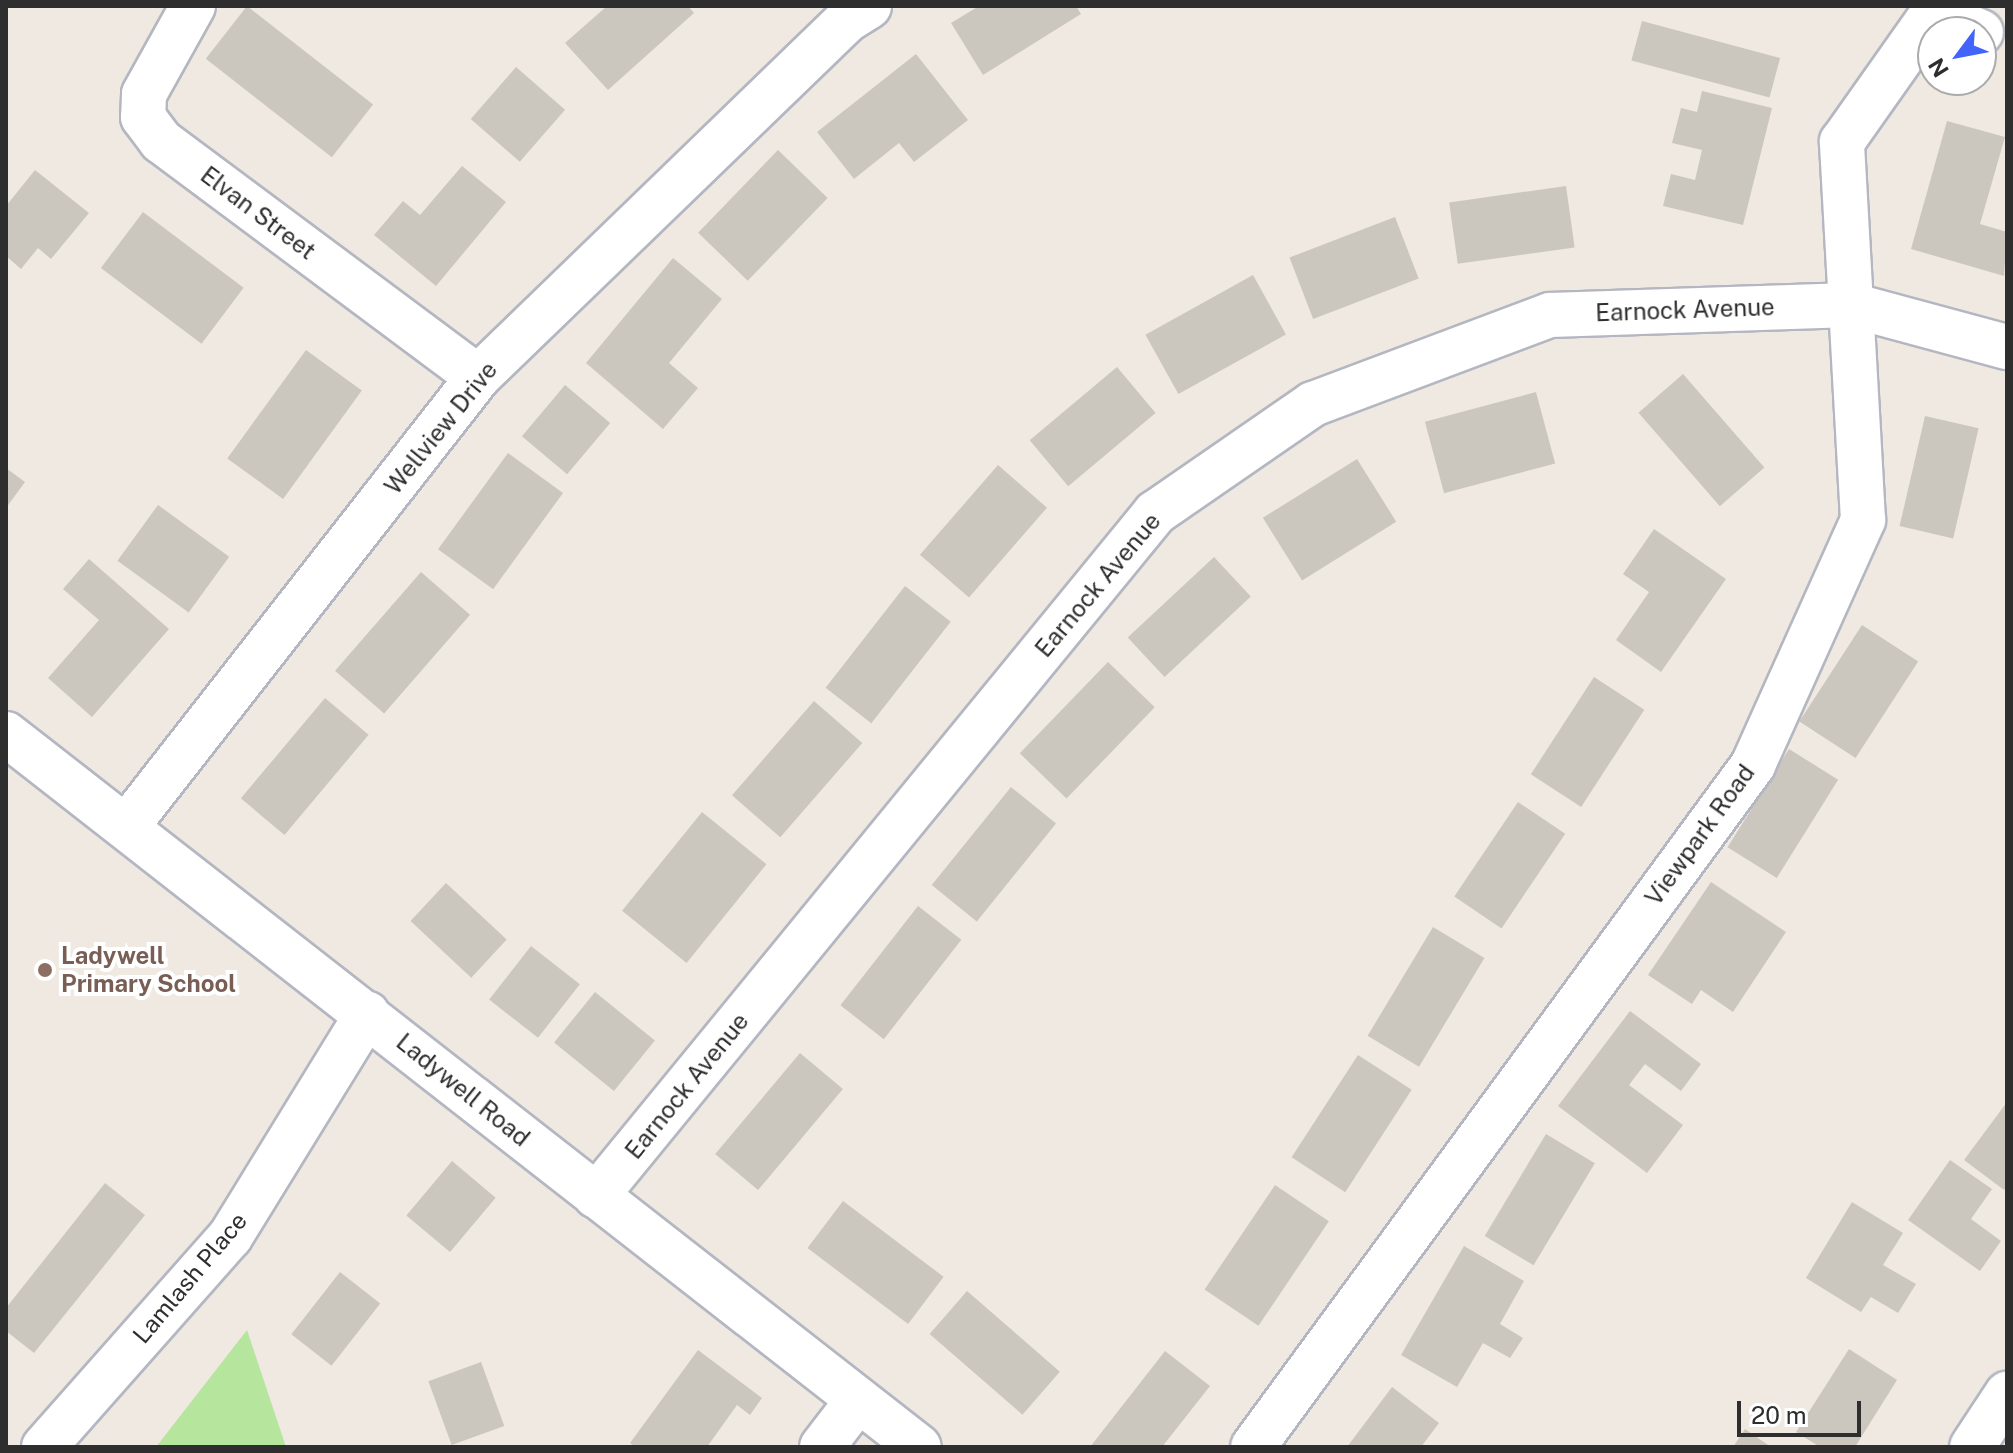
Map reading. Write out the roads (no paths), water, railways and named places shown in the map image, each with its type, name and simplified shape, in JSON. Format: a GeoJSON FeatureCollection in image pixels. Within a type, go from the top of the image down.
{"type":"FeatureCollection","features":[{"type":"Feature","properties":{"kind":"street","name":"Elvan Street"},"geometry":{"type":"LineString","coordinates":[[193,6],[144,94],[143,117],[161,141],[478,377]]}},
{"type":"Feature","properties":{"kind":"street","name":"Wellview Drive"},"geometry":{"type":"LineString","coordinates":[[127,826],[478,377],[847,20],[869,6]]}},
{"type":"Feature","properties":{"kind":"street","name":"Viewpark Road"},"geometry":{"type":"LineString","coordinates":[[1253,1447],[1753,765],[1863,520],[1842,142],[1936,9]]}},
{"type":"Feature","properties":{"kind":"street","name":"Earnock Avenue"},"geometry":{"type":"LineString","coordinates":[[596,1196],[1155,513],[1313,404],[1550,315],[1851,305],[2007,347]]}},
{"type":"Feature","properties":{"kind":"street","name":"Ladywell Road"},"geometry":{"type":"LineString","coordinates":[[6,734],[919,1447]]}},
{"type":"Feature","properties":{"kind":"street","name":"Lamlash Place"},"geometry":{"type":"LineString","coordinates":[[44,1447],[230,1237],[367,1014]]}},
{"type":"Feature","properties":{"kind":"street"},"geometry":{"type":"LineString","coordinates":[[1972,1447],[2007,1394]]}},
{"type":"Feature","properties":{"kind":"street"},"geometry":{"type":"LineString","coordinates":[[822,1447],[858,1400]]}},
{"type":"Feature","properties":{"kind":"place","name":"Ladywell Primary School"},"geometry":{"type":"Point","coordinates":[45,970]}}]}
